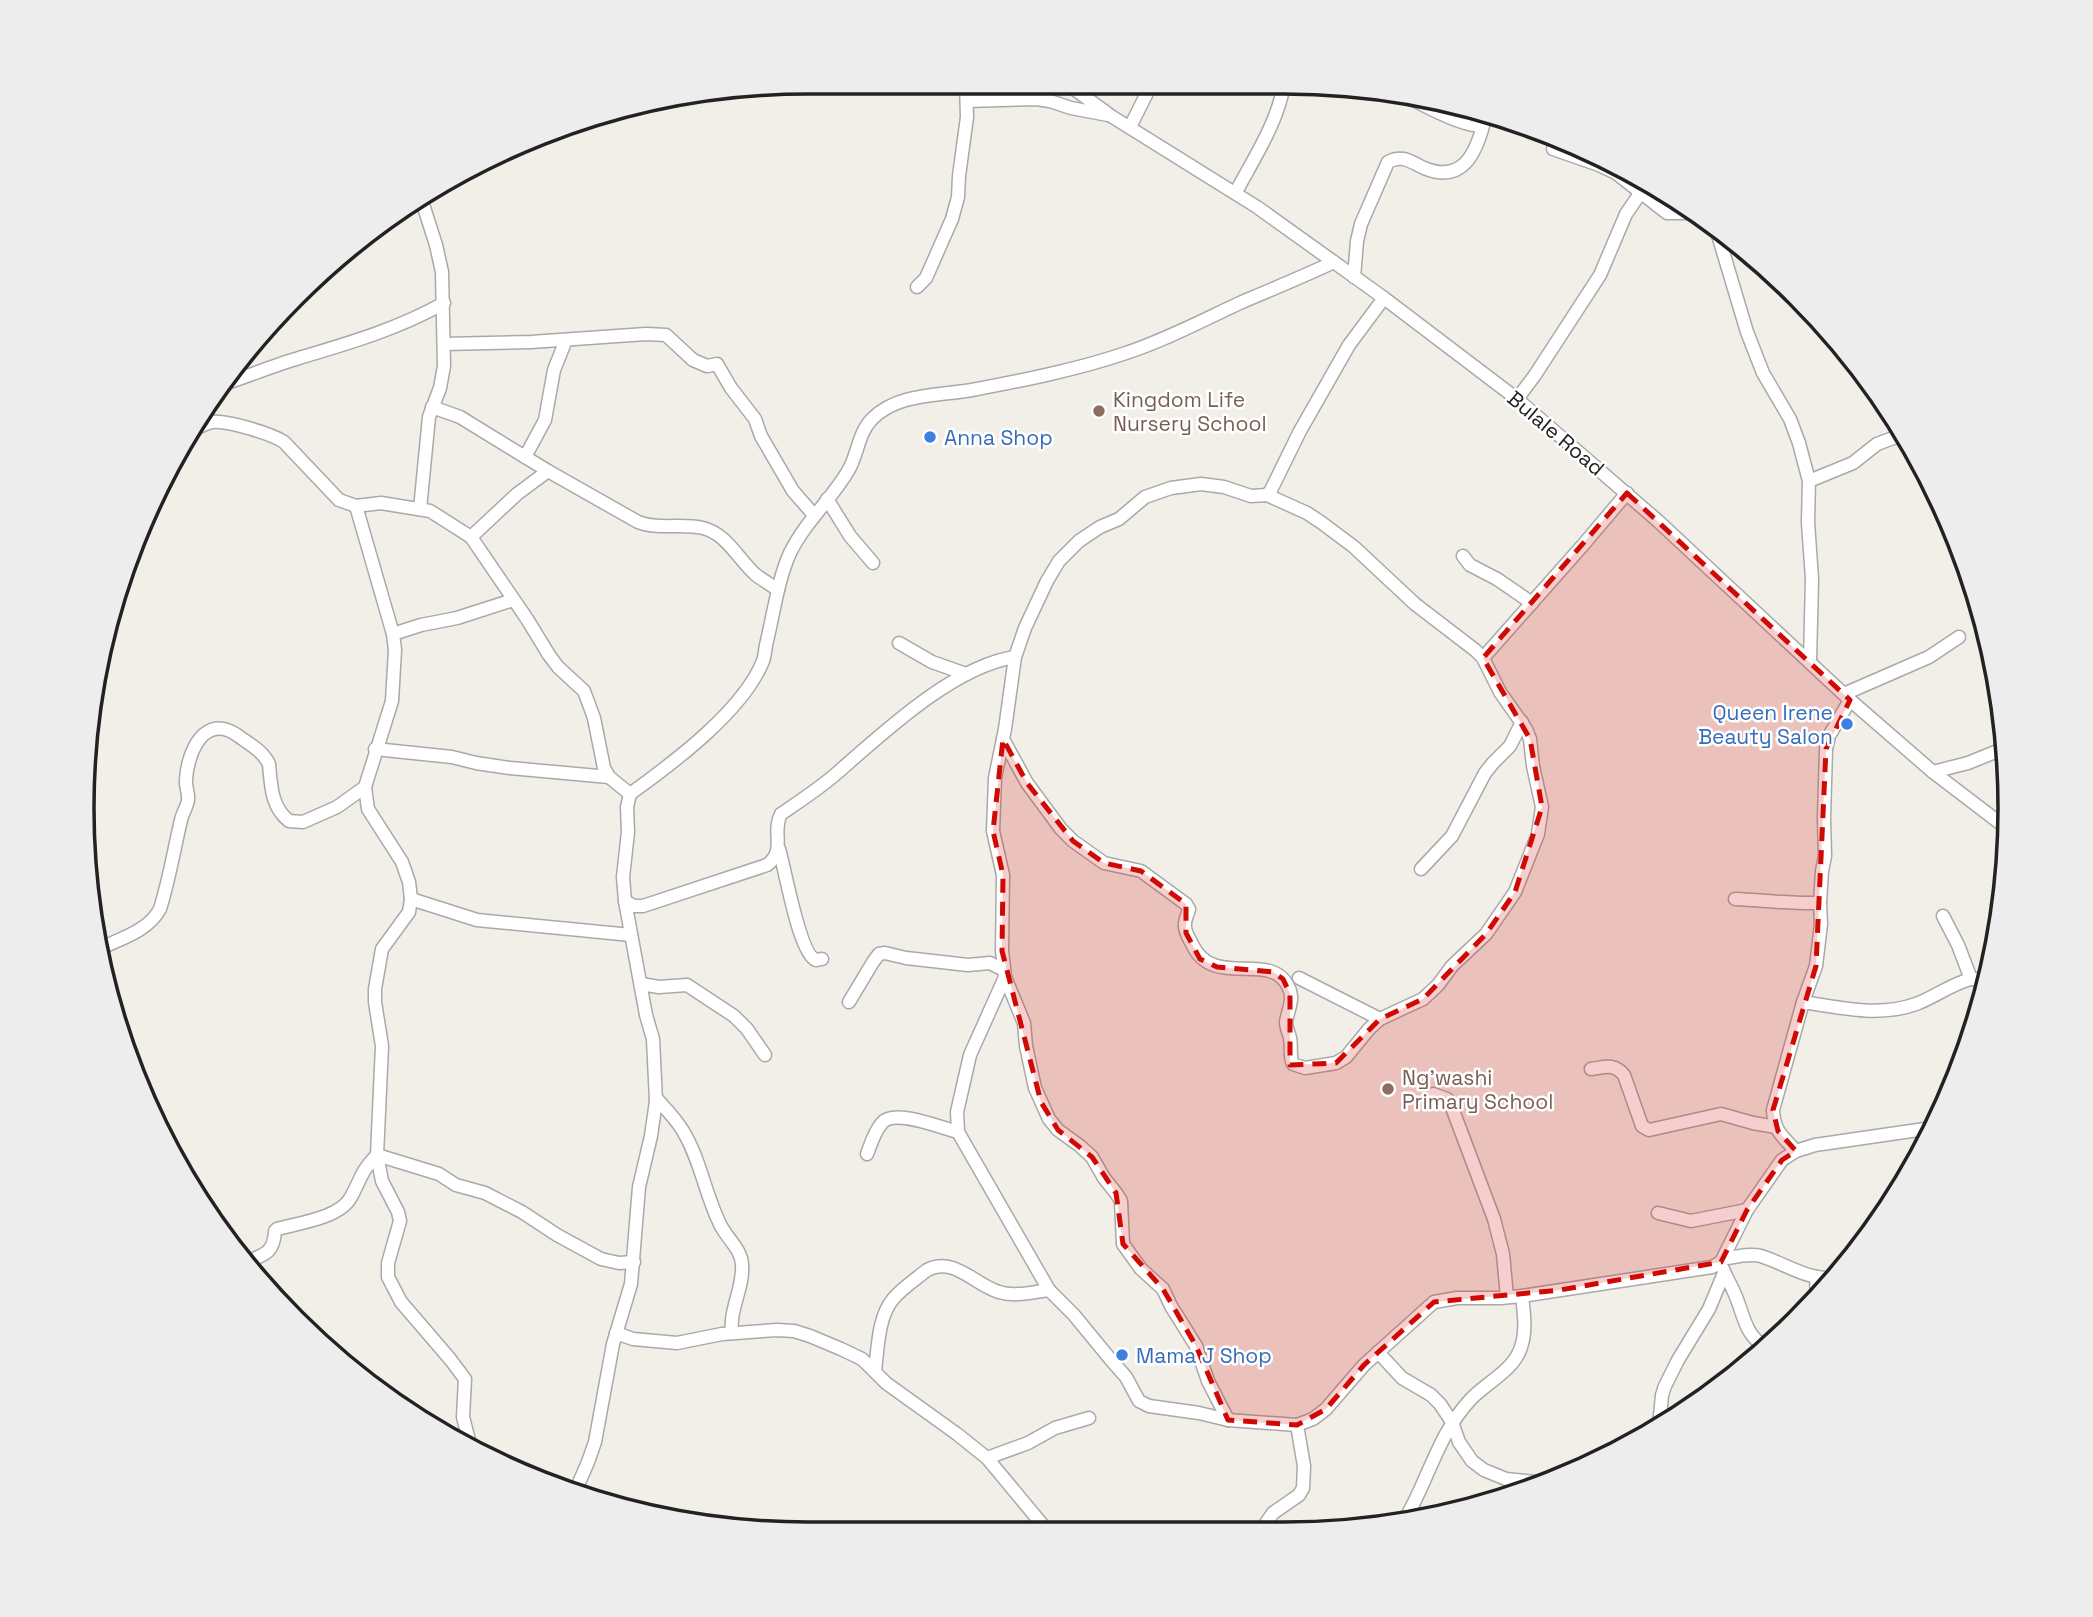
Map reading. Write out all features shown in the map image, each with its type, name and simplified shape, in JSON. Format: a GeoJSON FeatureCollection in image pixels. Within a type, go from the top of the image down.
{"type":"FeatureCollection","features":[{"type":"Feature","properties":{"kind":"street"},"geometry":{"type":"LineString","coordinates":[[917,287],[926,278],[952,219],[958,197],[958,176],[967,117],[967,94]]}},
{"type":"Feature","properties":{"kind":"street","name":"Bulale Road"},"geometry":{"type":"LineString","coordinates":[[1081,94],[1111,116],[1236,192],[1384,298],[1517,399],[1627,493],[1847,697],[1933,772],[1998,821]]}},
{"type":"Feature","properties":{"kind":"street"},"geometry":{"type":"LineString","coordinates":[[1130,127],[1146,94]]}},
{"type":"Feature","properties":{"kind":"street"},"geometry":{"type":"LineString","coordinates":[[1236,192],[1270,125],[1282,94]]}},
{"type":"Feature","properties":{"kind":"street"},"geometry":{"type":"LineString","coordinates":[[967,101],[1043,100],[1111,116]]}},
{"type":"Feature","properties":{"kind":"street"},"geometry":{"type":"LineString","coordinates":[[1436,111],[1470,125],[1481,122]]}},
{"type":"Feature","properties":{"kind":"street"},"geometry":{"type":"LineString","coordinates":[[1354,277],[1361,224],[1388,162],[1394,158],[1402,158],[1446,173],[1460,169],[1467,161],[1485,124]]}},
{"type":"Feature","properties":{"kind":"street"},"geometry":{"type":"LineString","coordinates":[[1553,149],[1571,155]]}},
{"type":"Feature","properties":{"kind":"street"},"geometry":{"type":"LineString","coordinates":[[1630,184],[1667,213],[1678,213]]}},
{"type":"Feature","properties":{"kind":"street"},"geometry":{"type":"LineString","coordinates":[[1517,399],[1600,275],[1626,214],[1641,192]]}},
{"type":"Feature","properties":{"kind":"street"},"geometry":{"type":"LineString","coordinates":[[420,509],[427,430],[444,366],[442,272],[424,207]]}},
{"type":"Feature","properties":{"kind":"street"},"geometry":{"type":"LineString","coordinates":[[1720,243],[1747,332],[1763,373],[1790,419],[1800,443],[1809,481],[1808,522],[1812,579],[1810,661]]}},
{"type":"Feature","properties":{"kind":"street"},"geometry":{"type":"LineString","coordinates":[[578,1485],[595,1442],[605,1380],[631,1284],[639,1187],[653,1125],[656,1098],[653,1039],[625,901],[623,877],[630,794],[665,770],[694,744],[747,689],[763,660],[778,590],[789,556],[814,515],[849,471],[866,426],[881,411],[917,396],[960,392],[1055,373],[1126,353],[1180,333],[1240,303],[1334,262]]}},
{"type":"Feature","properties":{"kind":"street"},"geometry":{"type":"LineString","coordinates":[[1266,495],[1349,345],[1384,298]]}},
{"type":"Feature","properties":{"kind":"street"},"geometry":{"type":"LineString","coordinates":[[238,379],[295,359],[362,340],[420,317],[444,303]]}},
{"type":"Feature","properties":{"kind":"street"},"geometry":{"type":"LineString","coordinates":[[444,344],[662,334],[693,360],[707,366],[717,364],[731,388],[755,419],[761,436],[793,491],[814,515]]}},
{"type":"Feature","properties":{"kind":"street"},"geometry":{"type":"LineString","coordinates":[[525,457],[544,419],[554,370],[566,340]]}},
{"type":"Feature","properties":{"kind":"street"},"geometry":{"type":"LineString","coordinates":[[432,407],[460,417],[638,523],[713,531],[722,537],[756,574],[778,590]]}},
{"type":"Feature","properties":{"kind":"street"},"geometry":{"type":"LineString","coordinates":[[211,418],[274,435],[285,442],[339,500],[356,506],[381,503],[430,511],[471,537],[558,667],[584,691],[594,718],[604,768],[609,776],[630,794]]}},
{"type":"Feature","properties":{"kind":"street"},"geometry":{"type":"LineString","coordinates":[[1809,481],[1853,463],[1877,444],[1894,438]]}},
{"type":"Feature","properties":{"kind":"street"},"geometry":{"type":"LineString","coordinates":[[471,537],[517,494],[548,471]]}},
{"type":"Feature","properties":{"kind":"street"},"geometry":{"type":"LineString","coordinates":[[1003,739],[1027,783],[1073,841],[1104,863],[1141,871],[1186,904],[1189,909],[1185,923],[1186,933],[1200,959],[1217,967],[1273,972],[1283,979],[1288,986],[1291,1005],[1286,1022],[1290,1039],[1290,1059],[1293,1064],[1305,1068],[1336,1063],[1346,1057],[1381,1019],[1423,999],[1452,966],[1486,934],[1515,892],[1538,834],[1542,807],[1530,738],[1500,692],[1483,658],[1415,604],[1333,531],[1307,513],[1266,495],[1251,496],[1224,487],[1201,484],[1171,488],[1145,497],[1119,519],[1100,527],[1079,541],[1059,561],[1025,628],[1015,657],[995,778],[993,831],[1003,875],[1004,974],[1024,1023],[1035,1088],[1049,1119],[1058,1130],[1092,1157],[1116,1192],[1121,1201],[1123,1244],[1141,1269],[1163,1289],[1196,1346],[1208,1381],[1228,1420]]}},
{"type":"Feature","properties":{"kind":"street"},"geometry":{"type":"LineString","coordinates":[[1483,658],[1627,493]]}},
{"type":"Feature","properties":{"kind":"street"},"geometry":{"type":"LineString","coordinates":[[827,499],[850,536],[873,563]]}},
{"type":"Feature","properties":{"kind":"street"},"geometry":{"type":"LineString","coordinates":[[356,506],[393,634],[395,650],[392,701],[365,786],[368,809],[402,862],[411,899],[410,912],[382,948],[376,980],[375,1002],[382,1046],[377,1155],[382,1181],[400,1221],[388,1263],[388,1277],[401,1302],[465,1379],[463,1417],[468,1436]]}},
{"type":"Feature","properties":{"kind":"street"},"geometry":{"type":"LineString","coordinates":[[1463,556],[1470,565],[1497,579],[1532,603]]}},
{"type":"Feature","properties":{"kind":"street"},"geometry":{"type":"LineString","coordinates":[[393,634],[513,600]]}},
{"type":"Feature","properties":{"kind":"street"},"geometry":{"type":"LineString","coordinates":[[1796,1151],[1776,1127],[1773,1110],[1803,1002],[1816,966],[1825,856],[1826,749],[1829,736],[1847,697],[1928,657],[1959,637]]}},
{"type":"Feature","properties":{"kind":"street"},"geometry":{"type":"LineString","coordinates":[[899,643],[933,662],[966,674]]}},
{"type":"Feature","properties":{"kind":"street"},"geometry":{"type":"LineString","coordinates":[[822,959],[813,958],[804,944],[787,887],[777,831],[781,814],[824,783],[947,684],[999,659],[1015,657]]}},
{"type":"Feature","properties":{"kind":"street"},"geometry":{"type":"LineString","coordinates":[[1421,869],[1452,836],[1485,773],[1510,746],[1522,722]]}},
{"type":"Feature","properties":{"kind":"street"},"geometry":{"type":"LineString","coordinates":[[108,945],[145,927],[152,922],[160,909],[181,818],[188,803],[186,779],[191,756],[197,741],[210,731],[220,727],[259,750],[269,764],[273,800],[289,821],[303,822],[337,807],[365,786]]}},
{"type":"Feature","properties":{"kind":"street"},"geometry":{"type":"LineString","coordinates":[[375,749],[452,757],[475,764],[609,776]]}},
{"type":"Feature","properties":{"kind":"street"},"geometry":{"type":"LineString","coordinates":[[1933,772],[1968,763],[1996,752]]}},
{"type":"Feature","properties":{"kind":"street"},"geometry":{"type":"LineString","coordinates":[[625,901],[634,906],[643,906],[732,877],[767,865],[779,849]]}},
{"type":"Feature","properties":{"kind":"street"},"geometry":{"type":"LineString","coordinates":[[411,899],[477,920],[631,935]]}},
{"type":"Feature","properties":{"kind":"street"},"geometry":{"type":"LineString","coordinates":[[1735,899],[1794,904],[1820,903]]}},
{"type":"Feature","properties":{"kind":"street"},"geometry":{"type":"LineString","coordinates":[[1943,916],[1971,979]]}},
{"type":"Feature","properties":{"kind":"street"},"geometry":{"type":"LineString","coordinates":[[849,1002],[862,976],[879,954],[968,965],[990,962],[1002,955]]}},
{"type":"Feature","properties":{"kind":"street"},"geometry":{"type":"LineString","coordinates":[[990,962],[1004,974]]}},
{"type":"Feature","properties":{"kind":"street"},"geometry":{"type":"LineString","coordinates":[[1004,974],[970,1055],[957,1112],[958,1132],[1049,1290],[1074,1315],[1125,1377],[1139,1401],[1149,1406],[1186,1410],[1228,1420],[1297,1425],[1313,1419],[1326,1409],[1364,1365],[1434,1302],[1457,1298],[1522,1296],[1667,1275],[1723,1265],[1749,1255],[1760,1256],[1798,1272],[1822,1277]]}},
{"type":"Feature","properties":{"kind":"street"},"geometry":{"type":"LineString","coordinates":[[1299,978],[1381,1019]]}},
{"type":"Feature","properties":{"kind":"street"},"geometry":{"type":"LineString","coordinates":[[1803,1002],[1852,1010],[1879,1011],[1914,1005],[1971,979],[1977,980]]}},
{"type":"Feature","properties":{"kind":"street"},"geometry":{"type":"LineString","coordinates":[[641,984],[687,985],[734,1016],[765,1055]]}},
{"type":"Feature","properties":{"kind":"street"},"geometry":{"type":"LineString","coordinates":[[1591,1069],[1612,1066],[1618,1068],[1624,1075],[1642,1126],[1649,1130],[1721,1114],[1753,1124],[1776,1127]]}},
{"type":"Feature","properties":{"kind":"street"},"geometry":{"type":"LineString","coordinates":[[1433,1094],[1447,1099],[1451,1105],[1494,1219],[1503,1254],[1507,1297]]}},
{"type":"Feature","properties":{"kind":"street"},"geometry":{"type":"LineString","coordinates":[[656,1098],[676,1120],[690,1144],[720,1225],[742,1261],[742,1275],[731,1316],[732,1333]]}},
{"type":"Feature","properties":{"kind":"street"},"geometry":{"type":"LineString","coordinates":[[867,1154],[883,1121],[890,1117],[906,1117],[958,1132]]}},
{"type":"Feature","properties":{"kind":"street"},"geometry":{"type":"LineString","coordinates":[[1660,1415],[1665,1386],[1709,1310],[1723,1265],[1747,1210],[1782,1160],[1796,1151],[1836,1141],[1922,1129]]}},
{"type":"Feature","properties":{"kind":"street"},"geometry":{"type":"LineString","coordinates":[[377,1155],[439,1174],[456,1185],[481,1191],[601,1259],[619,1263],[634,1262]]}},
{"type":"Feature","properties":{"kind":"street"},"geometry":{"type":"LineString","coordinates":[[255,1258],[268,1252],[273,1245],[277,1229],[324,1216],[347,1204],[363,1172],[377,1155]]}},
{"type":"Feature","properties":{"kind":"street"},"geometry":{"type":"LineString","coordinates":[[1658,1213],[1691,1222],[1747,1210]]}},
{"type":"Feature","properties":{"kind":"street"},"geometry":{"type":"LineString","coordinates":[[1723,1265],[1742,1317],[1750,1334],[1759,1341]]}},
{"type":"Feature","properties":{"kind":"street"},"geometry":{"type":"LineString","coordinates":[[875,1370],[879,1336],[891,1301],[933,1266],[956,1269],[1001,1293],[1025,1294],[1049,1290]]}},
{"type":"Feature","properties":{"kind":"street"},"geometry":{"type":"LineString","coordinates":[[1816,1277],[1816,1284]]}},
{"type":"Feature","properties":{"kind":"street"},"geometry":{"type":"LineString","coordinates":[[1412,1511],[1438,1446],[1452,1422],[1477,1393],[1509,1367],[1517,1356],[1525,1326],[1522,1296]]}},
{"type":"Feature","properties":{"kind":"street"},"geometry":{"type":"LineString","coordinates":[[616,1333],[634,1339],[677,1343],[732,1333],[794,1331],[862,1359],[886,1383],[987,1458],[1041,1522]]}},
{"type":"Feature","properties":{"kind":"street"},"geometry":{"type":"LineString","coordinates":[[1378,1352],[1402,1378],[1431,1395],[1452,1422],[1459,1442],[1472,1461],[1484,1471],[1516,1484]]}},
{"type":"Feature","properties":{"kind":"street"},"geometry":{"type":"LineString","coordinates":[[987,1458],[1028,1443],[1055,1428],[1089,1418]]}},
{"type":"Feature","properties":{"kind":"street"},"geometry":{"type":"LineString","coordinates":[[1267,1522],[1273,1513],[1299,1495],[1303,1488],[1304,1466],[1297,1425]]}},
{"type":"Feature","properties":{"kind":"highlighted area"},"geometry":{"type":"Polygon","coordinates":[[[1627,493],[1850,700],[1826,749],[1816,966],[1773,1110],[1778,1131],[1796,1151],[1782,1160],[1747,1210],[1721,1262],[1560,1290],[1434,1302],[1364,1365],[1326,1409],[1297,1425],[1228,1420],[1196,1346],[1163,1289],[1123,1244],[1116,1193],[1092,1157],[1058,1130],[1041,1102],[1002,951],[1003,875],[993,831],[1003,739],[1027,783],[1073,841],[1104,863],[1141,871],[1186,904],[1186,933],[1200,959],[1217,967],[1273,972],[1283,979],[1290,994],[1290,1065],[1336,1063],[1380,1019],[1423,999],[1486,934],[1515,892],[1542,807],[1530,739],[1483,658],[1627,493]]]}},
{"type":"Feature","properties":{"kind":"place","name":"Kingdom Life Nursery School"},"geometry":{"type":"Point","coordinates":[1099,411]}},
{"type":"Feature","properties":{"kind":"place","name":"Anna Shop"},"geometry":{"type":"Point","coordinates":[930,437]}},
{"type":"Feature","properties":{"kind":"place","name":"Queen Irene Beauty Salon"},"geometry":{"type":"Point","coordinates":[1847,724]}},
{"type":"Feature","properties":{"kind":"place","name":"Ng'washi Primary School"},"geometry":{"type":"Point","coordinates":[1388,1089]}},
{"type":"Feature","properties":{"kind":"place","name":"Mama J Shop"},"geometry":{"type":"Point","coordinates":[1122,1355]}}]}
